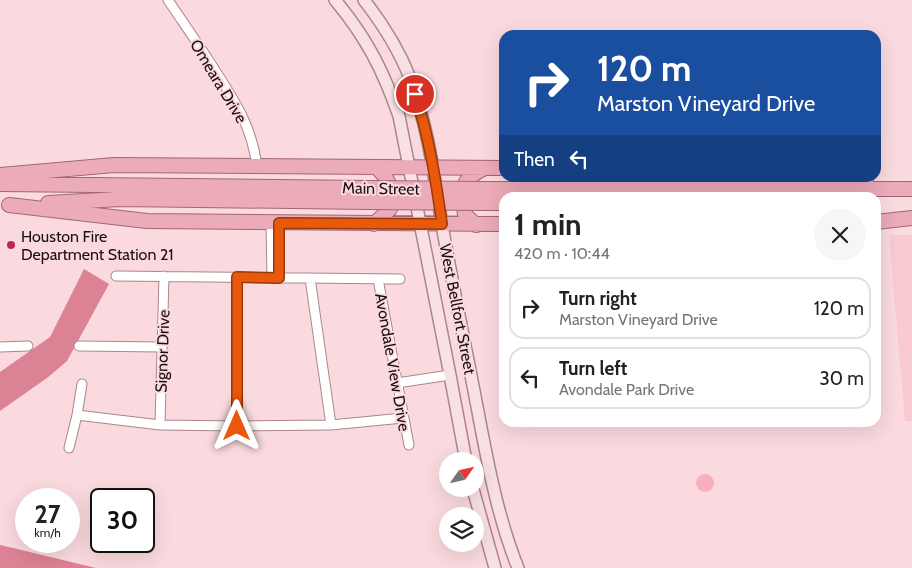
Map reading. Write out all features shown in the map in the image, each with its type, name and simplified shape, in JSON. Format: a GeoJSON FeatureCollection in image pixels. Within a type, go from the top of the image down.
{"type":"FeatureCollection","features":[{"type":"Feature","properties":{"kind":"highway"},"geometry":{"type":"LineString","coordinates":[[0,175],[114,165],[499,168]]}},
{"type":"Feature","properties":{"kind":"highway"},"geometry":{"type":"LineString","coordinates":[[374,224],[390,209],[390,184],[386,176],[377,168]]}},
{"type":"Feature","properties":{"kind":"highway"},"geometry":{"type":"LineString","coordinates":[[476,225],[470,222],[465,215],[464,183],[471,175],[486,168]]}},
{"type":"Feature","properties":{"kind":"highway"},"geometry":{"type":"LineString","coordinates":[[881,182],[912,183]]}},
{"type":"Feature","properties":{"kind":"highway","name":"Main Street"},"geometry":{"type":"LineString","coordinates":[[0,184],[368,195],[499,196]]}},
{"type":"Feature","properties":{"kind":"highway","name":"Main Street"},"geometry":{"type":"LineString","coordinates":[[730,192],[912,189]]}},
{"type":"Feature","properties":{"kind":"highway","name":"Main Street"},"geometry":{"type":"LineString","coordinates":[[5,205],[120,199],[368,195]]}},
{"type":"Feature","properties":{"kind":"highway","name":"Main Street"},"geometry":{"type":"LineString","coordinates":[[487,196],[499,201]]}},
{"type":"Feature","properties":{"kind":"highway"},"geometry":{"type":"LineString","coordinates":[[5,205],[147,221],[499,224]]}},
{"type":"Feature","properties":{"kind":"highway"},"geometry":{"type":"LineString","coordinates":[[881,213],[912,216]]}},
{"type":"Feature","properties":{"kind":"highway"},"geometry":{"type":"LineString","coordinates":[[881,221],[912,216]]}},
{"type":"Feature","properties":{"kind":"main road","name":"West Bellfort Street"},"geometry":{"type":"LineString","coordinates":[[335,0],[372,51],[388,84],[399,116],[464,452]]}},
{"type":"Feature","properties":{"kind":"main road","name":"West Bellfort Street"},"geometry":{"type":"LineString","coordinates":[[364,0],[377,16],[392,42],[409,76],[421,112],[434,168],[442,224],[489,471],[501,518],[518,568]]}},
{"type":"Feature","properties":{"kind":"main road"},"geometry":{"type":"LineString","coordinates":[[357,28],[377,16]]}},
{"type":"Feature","properties":{"kind":"main road"},"geometry":{"type":"LineString","coordinates":[[450,375],[470,372]]}},
{"type":"Feature","properties":{"kind":"main road"},"geometry":{"type":"LineString","coordinates":[[484,521],[501,518]]}},
{"type":"Feature","properties":{"kind":"main road"},"geometry":{"type":"LineString","coordinates":[[484,532],[495,568]]}},
{"type":"Feature","properties":{"kind":"street","name":"Omeara Drive"},"geometry":{"type":"LineString","coordinates":[[168,0],[241,112],[254,146],[256,167]]}},
{"type":"Feature","properties":{"kind":"street"},"geometry":{"type":"LineString","coordinates":[[275,223],[275,278]]}},
{"type":"Feature","properties":{"kind":"street"},"geometry":{"type":"LineString","coordinates":[[116,276],[400,279]]}},
{"type":"Feature","properties":{"kind":"street","name":"Signor Drive"},"geometry":{"type":"LineString","coordinates":[[160,425],[164,276]]}},
{"type":"Feature","properties":{"kind":"street"},"geometry":{"type":"LineString","coordinates":[[237,277],[237,426]]}},
{"type":"Feature","properties":{"kind":"street"},"geometry":{"type":"LineString","coordinates":[[310,278],[331,424]]}},
{"type":"Feature","properties":{"kind":"street","name":"Avondale View Drive"},"geometry":{"type":"LineString","coordinates":[[378,279],[409,445]]}},
{"type":"Feature","properties":{"kind":"street"},"geometry":{"type":"LineString","coordinates":[[0,347],[28,346]]}},
{"type":"Feature","properties":{"kind":"street"},"geometry":{"type":"LineString","coordinates":[[79,346],[161,347]]}},
{"type":"Feature","properties":{"kind":"street"},"geometry":{"type":"LineString","coordinates":[[397,383],[450,375]]}},
{"type":"Feature","properties":{"kind":"street"},"geometry":{"type":"LineString","coordinates":[[69,448],[82,384]]}},
{"type":"Feature","properties":{"kind":"street"},"geometry":{"type":"LineString","coordinates":[[77,415],[160,425],[237,426],[331,424],[403,418]]}},
{"type":"Feature","properties":{"kind":"shaded area"},"geometry":{"type":"Polygon","coordinates":[[[889,235],[912,235],[912,421],[905,421],[889,235]]]}},
{"type":"Feature","properties":{"kind":"shaded area"},"geometry":{"type":"Polygon","coordinates":[[[84,269],[109,284],[67,361],[47,378],[0,411],[0,372],[50,337],[84,269]]]}},
{"type":"Feature","properties":{"kind":"shaded area"},"geometry":{"type":"Polygon","coordinates":[[[705,474],[713,479],[714,483],[709,491],[705,492],[697,487],[696,483],[701,475],[705,474]]]}},
{"type":"Feature","properties":{"kind":"shaded area"},"geometry":{"type":"Polygon","coordinates":[[[0,545],[15,548],[15,553],[34,553],[96,568],[0,568],[0,545]]]}},
{"type":"Feature","properties":{"kind":"place","name":"Houston Fire Department Station 21"},"geometry":{"type":"Point","coordinates":[11,245]}},
{"type":"Feature","properties":{"kind":"route"},"geometry":{"type":"LineString","coordinates":[[237,426],[237,277],[279,278],[279,223],[442,224],[434,168],[415,94]]}}]}
